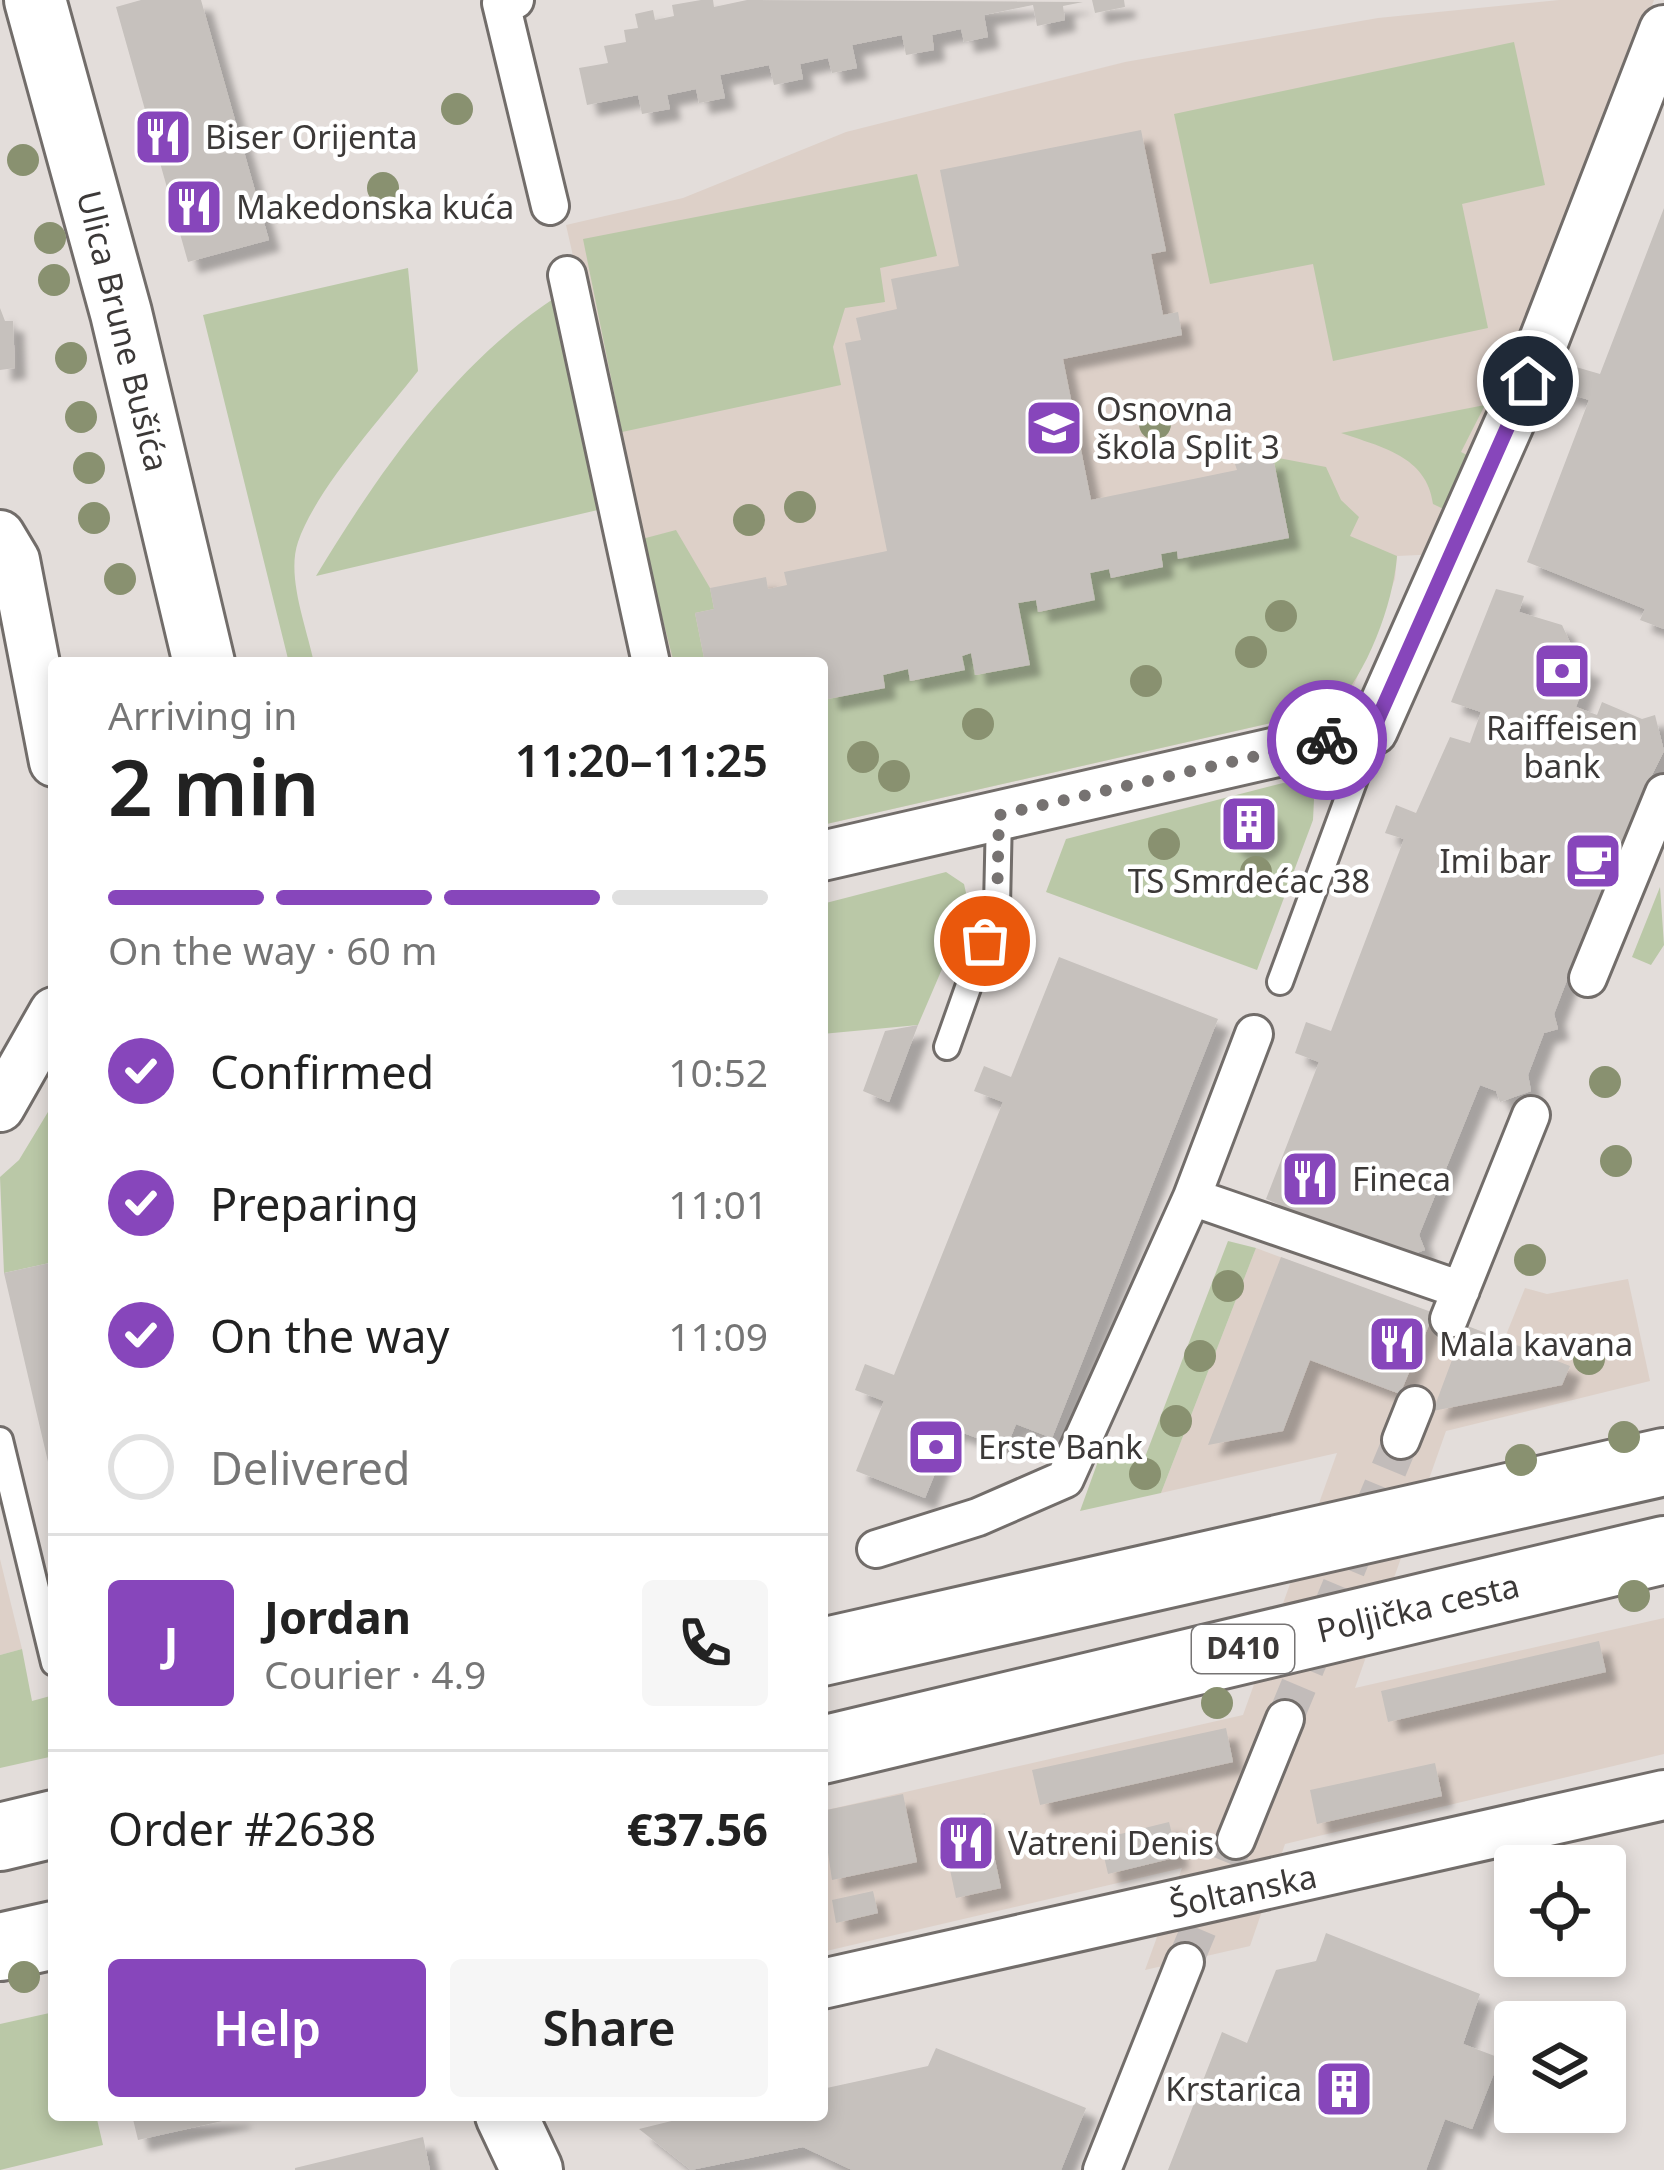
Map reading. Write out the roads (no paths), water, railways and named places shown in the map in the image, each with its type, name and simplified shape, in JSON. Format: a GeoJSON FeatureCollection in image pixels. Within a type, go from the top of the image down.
{"type":"FeatureCollection","features":[{"type":"Feature","properties":{"kind":"main road"},"geometry":{"type":"LineString","coordinates":[[828,1651],[1664,1462]]}},
{"type":"Feature","properties":{"kind":"main road","name":"Poljička cesta"},"geometry":{"type":"LineString","coordinates":[[828,1749],[1664,1550]]}},
{"type":"Feature","properties":{"kind":"main road"},"geometry":{"type":"LineString","coordinates":[[0,1837],[48,1826]]}},
{"type":"Feature","properties":{"kind":"main road"},"geometry":{"type":"LineString","coordinates":[[0,1947],[48,1936]]}},
{"type":"Feature","properties":{"kind":"street","name":"Ulica Brune Bušića"},"geometry":{"type":"LineString","coordinates":[[35,0],[121,313],[203,657]]}},
{"type":"Feature","properties":{"kind":"street"},"geometry":{"type":"LineString","coordinates":[[515,0],[501,3],[550,206]]}},
{"type":"Feature","properties":{"kind":"street"},"geometry":{"type":"LineString","coordinates":[[828,855],[1373,730],[1528,381],[1664,29]]}},
{"type":"Feature","properties":{"kind":"street"},"geometry":{"type":"LineString","coordinates":[[567,275],[650,657]]}},
{"type":"Feature","properties":{"kind":"street"},"geometry":{"type":"LineString","coordinates":[[0,535],[16,560],[18,681],[48,748]]}},
{"type":"Feature","properties":{"kind":"street"},"geometry":{"type":"LineString","coordinates":[[1588,978],[1664,793]]}},
{"type":"Feature","properties":{"kind":"street"},"geometry":{"type":"LineString","coordinates":[[0,1107],[48,1023]]}},
{"type":"Feature","properties":{"kind":"street"},"geometry":{"type":"LineString","coordinates":[[876,1549],[978,1517],[1065,1479],[1192,1197],[1254,1034]]}},
{"type":"Feature","properties":{"kind":"street"},"geometry":{"type":"LineString","coordinates":[[1192,1197],[1455,1304],[1532,1115]]}},
{"type":"Feature","properties":{"kind":"street"},"geometry":{"type":"LineString","coordinates":[[1400,1440],[1415,1405]]}},
{"type":"Feature","properties":{"kind":"street"},"geometry":{"type":"LineString","coordinates":[[1236,1840],[1285,1719]]}},
{"type":"Feature","properties":{"kind":"street","name":"Šoltanska"},"geometry":{"type":"LineString","coordinates":[[828,1983],[1664,1795]]}},
{"type":"Feature","properties":{"kind":"street"},"geometry":{"type":"LineString","coordinates":[[1102,2170],[1185,1962]]}},
{"type":"Feature","properties":{"kind":"street"},"geometry":{"type":"LineString","coordinates":[[509,2121],[534,2170]]}},
{"type":"Feature","properties":{"kind":"street"},"geometry":{"type":"LineString","coordinates":[[534,2121],[534,2170]]}},
{"type":"Feature","properties":{"kind":"lane"},"geometry":{"type":"LineString","coordinates":[[1280,982],[1373,730]]}},
{"type":"Feature","properties":{"kind":"lane"},"geometry":{"type":"LineString","coordinates":[[947,1047],[997,906],[999,815]]}},
{"type":"Feature","properties":{"kind":"lane"},"geometry":{"type":"LineString","coordinates":[[0,1440],[48,1638]]}},
{"type":"Feature","properties":{"kind":"tunnel"},"geometry":{"type":"LineString","coordinates":[[1285,1719],[1401,1440]]}},
{"type":"Feature","properties":{"kind":"tunnel"},"geometry":{"type":"LineString","coordinates":[[1185,1962],[1236,1840]]}},
{"type":"Feature","properties":{"kind":"place","name":"Biser Orijenta"},"geometry":{"type":"Point","coordinates":[163,137]}},
{"type":"Feature","properties":{"kind":"place","name":"Makedonska kuća"},"geometry":{"type":"Point","coordinates":[194,207]}},
{"type":"Feature","properties":{"kind":"place","name":"Osnovna škola Split 3"},"geometry":{"type":"Point","coordinates":[1054,428]}},
{"type":"Feature","properties":{"kind":"place","name":"Raiffeisen bank"},"geometry":{"type":"Point","coordinates":[1562,671]}},
{"type":"Feature","properties":{"kind":"place","name":"TS Smrdećac 38"},"geometry":{"type":"Point","coordinates":[1249,824]}},
{"type":"Feature","properties":{"kind":"place","name":"Imi bar"},"geometry":{"type":"Point","coordinates":[1593,861]}},
{"type":"Feature","properties":{"kind":"place","name":"Fineca"},"geometry":{"type":"Point","coordinates":[1310,1179]}},
{"type":"Feature","properties":{"kind":"place","name":"Mala kavana"},"geometry":{"type":"Point","coordinates":[1397,1344]}},
{"type":"Feature","properties":{"kind":"place","name":"Erste Bank"},"geometry":{"type":"Point","coordinates":[936,1447]}},
{"type":"Feature","properties":{"kind":"place","name":"Vatreni Denis"},"geometry":{"type":"Point","coordinates":[966,1843]}},
{"type":"Feature","properties":{"kind":"place","name":"Krstarica"},"geometry":{"type":"Point","coordinates":[1344,2089]}}]}
